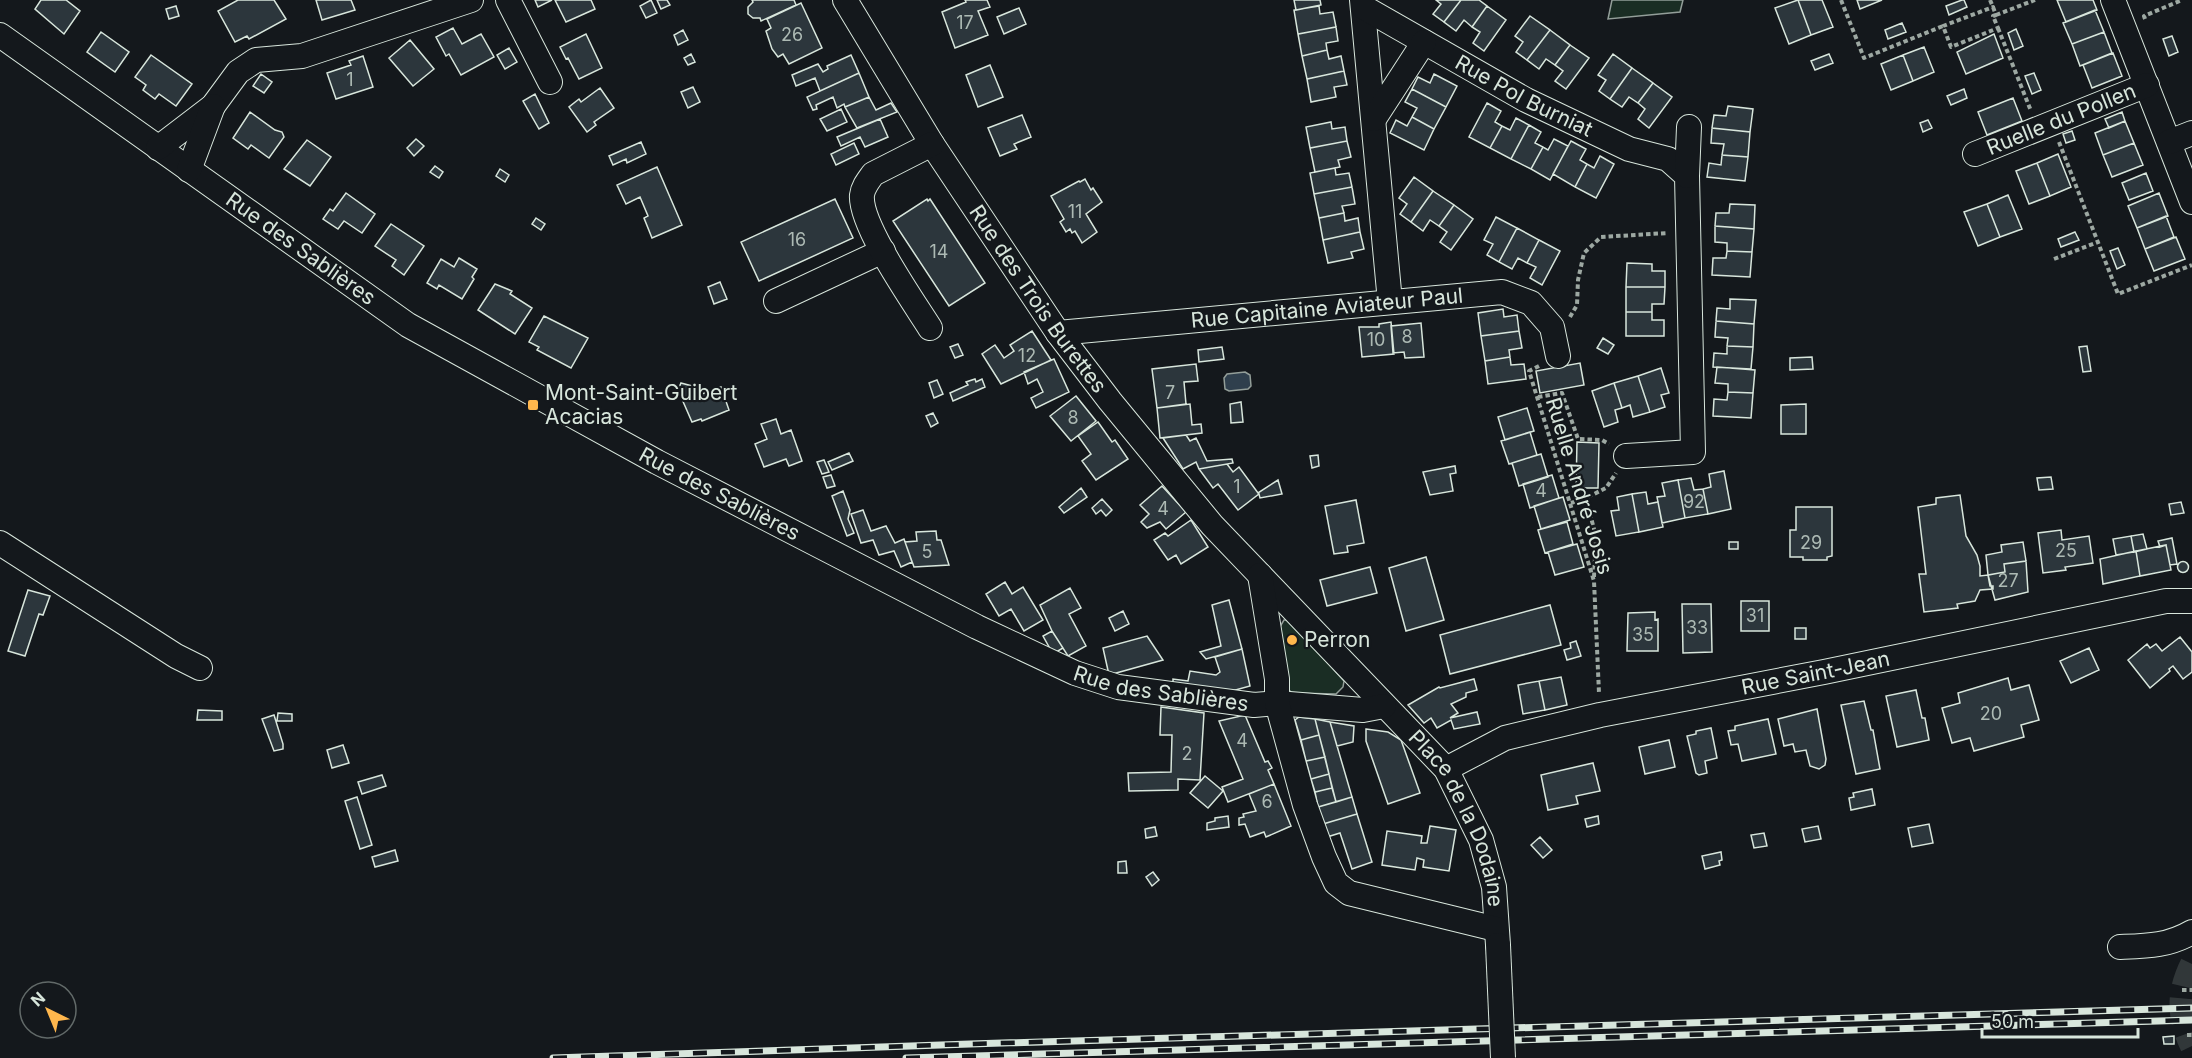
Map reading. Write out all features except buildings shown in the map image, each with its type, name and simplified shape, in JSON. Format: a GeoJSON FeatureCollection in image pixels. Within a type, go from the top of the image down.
{"type":"FeatureCollection","features":[{"type":"Feature","properties":{"kind":"street"},"geometry":{"type":"LineString","coordinates":[[189,170],[213,106],[238,72],[256,60],[302,56],[471,0]]}},
{"type":"Feature","properties":{"kind":"street"},"geometry":{"type":"LineString","coordinates":[[508,0],[550,82]]}},
{"type":"Feature","properties":{"kind":"street","name":"Rue des Trois Burettes"},"geometry":{"type":"LineString","coordinates":[[845,0],[932,144],[1058,333],[1212,525],[1260,575]]}},
{"type":"Feature","properties":{"kind":"street"},"geometry":{"type":"LineString","coordinates":[[2113,0],[2192,202]]}},
{"type":"Feature","properties":{"kind":"street","name":"Rue Pol Burniat"},"geometry":{"type":"LineString","coordinates":[[1363,3],[1424,42],[1526,100],[1629,150],[1668,159],[1688,176]]}},
{"type":"Feature","properties":{"kind":"street","name":"Rue Pol Burniat"},"geometry":{"type":"LineString","coordinates":[[1363,3],[1390,302]]}},
{"type":"Feature","properties":{"kind":"street","name":"Rue des Sablières"},"geometry":{"type":"LineString","coordinates":[[0,35],[408,325],[657,462],[976,627],[1075,673],[1119,687],[1254,705],[1277,703]]}},
{"type":"Feature","properties":{"kind":"street"},"geometry":{"type":"LineString","coordinates":[[1374,119],[1424,42]]}},
{"type":"Feature","properties":{"kind":"street","name":"Ruelle du Pollen"},"geometry":{"type":"LineString","coordinates":[[1975,154],[2147,85]]}},
{"type":"Feature","properties":{"kind":"street"},"geometry":{"type":"LineString","coordinates":[[158,148],[213,106]]}},
{"type":"Feature","properties":{"kind":"street"},"geometry":{"type":"LineString","coordinates":[[1626,456],[1693,452],[1688,232],[1689,127]]}},
{"type":"Feature","properties":{"kind":"street"},"geometry":{"type":"LineString","coordinates":[[2169,142],[2192,133]]}},
{"type":"Feature","properties":{"kind":"street"},"geometry":{"type":"LineString","coordinates":[[930,328],[883,252],[863,207],[862,194],[873,174],[932,144]]}},
{"type":"Feature","properties":{"kind":"street"},"geometry":{"type":"LineString","coordinates":[[776,301],[883,252]]}},
{"type":"Feature","properties":{"kind":"street","name":"Rue Capitaine Aviateur Paul"},"geometry":{"type":"LineString","coordinates":[[1058,333],[1502,292],[1531,303],[1552,327],[1556,348]]}},
{"type":"Feature","properties":{"kind":"street"},"geometry":{"type":"LineString","coordinates":[[0,543],[176,656],[200,668]]}},
{"type":"Feature","properties":{"kind":"street"},"geometry":{"type":"LineString","coordinates":[[1260,575],[1277,679],[1277,703],[1305,805],[1336,883],[1349,893],[1497,937]]}},
{"type":"Feature","properties":{"kind":"street","name":"Place de la Dodaine"},"geometry":{"type":"LineString","coordinates":[[1260,575],[1446,769],[1481,840],[1494,887],[1503,1058]]}},
{"type":"Feature","properties":{"kind":"street","name":"Rue Saint-Jean"},"geometry":{"type":"LineString","coordinates":[[1446,769],[1505,738],[1600,715],[1824,672],[2166,601],[2192,601]]}},
{"type":"Feature","properties":{"kind":"street"},"geometry":{"type":"LineString","coordinates":[[1277,703],[1364,710],[1384,706]]}},
{"type":"Feature","properties":{"kind":"street"},"geometry":{"type":"LineString","coordinates":[[2120,947],[2151,946],[2176,941],[2192,932]]}},
{"type":"Feature","properties":{"kind":"path"},"geometry":{"type":"LineString","coordinates":[[1841,0],[1864,58],[1993,7]]}},
{"type":"Feature","properties":{"kind":"path"},"geometry":{"type":"LineString","coordinates":[[1990,0],[1996,15]]}},
{"type":"Feature","properties":{"kind":"path"},"geometry":{"type":"LineString","coordinates":[[2035,0],[1993,16],[2098,242],[2118,294],[2192,265]]}},
{"type":"Feature","properties":{"kind":"path"},"geometry":{"type":"LineString","coordinates":[[2148,27],[2144,16],[2182,0]]}},
{"type":"Feature","properties":{"kind":"path"},"geometry":{"type":"LineString","coordinates":[[1943,26],[1951,46],[1998,28]]}},
{"type":"Feature","properties":{"kind":"path"},"geometry":{"type":"LineString","coordinates":[[1556,348],[1577,305],[1578,280],[1584,253],[1601,237],[1688,232]]}},
{"type":"Feature","properties":{"kind":"path"},"geometry":{"type":"LineString","coordinates":[[2054,259],[2098,242]]}},
{"type":"Feature","properties":{"kind":"path","name":"Ruelle André Josis"},"geometry":{"type":"LineString","coordinates":[[1556,348],[1529,371],[1594,581],[1600,715]]}},
{"type":"Feature","properties":{"kind":"path"},"geometry":{"type":"LineString","coordinates":[[1538,398],[1562,393],[1578,439],[1602,440],[1626,456],[1606,488],[1571,503]]}},
{"type":"Feature","properties":{"kind":"path"},"geometry":{"type":"LineString","coordinates":[[1586,498],[1596,537],[1594,581]]}},
{"type":"Feature","properties":{"kind":"path"},"geometry":{"type":"LineString","coordinates":[[2182,990],[2192,990]]}},
{"type":"Feature","properties":{"kind":"green space"},"geometry":{"type":"Polygon","coordinates":[[[1612,0],[1683,0],[1680,12],[1608,19],[1612,0]]]}},
{"type":"Feature","properties":{"kind":"green space"},"geometry":{"type":"Polygon","coordinates":[[[1284,620],[1289,620],[1344,681],[1343,687],[1336,694],[1292,693],[1289,690],[1278,630],[1284,620]]]}},
{"type":"Feature","properties":{"kind":"water"},"geometry":{"type":"Polygon","coordinates":[[[1245,372],[1250,375],[1251,386],[1248,389],[1229,391],[1225,389],[1224,378],[1227,374],[1245,372]]]}},
{"type":"Feature","properties":{"kind":"tunnel"},"geometry":{"type":"LineString","coordinates":[[2192,964],[2182,995],[2182,1015],[2192,1046]]}},
{"type":"Feature","properties":{"kind":"railway"},"geometry":{"type":"LineString","coordinates":[[553,1058],[2192,1008]]}},
{"type":"Feature","properties":{"kind":"railway"},"geometry":{"type":"LineString","coordinates":[[906,1058],[2192,1020]]}},
{"type":"Feature","properties":{"kind":"place","name":"Mont-Saint-Guibert Acacias"},"geometry":{"type":"Point","coordinates":[533,405]}},
{"type":"Feature","properties":{"kind":"place","name":"Perron"},"geometry":{"type":"Point","coordinates":[1292,640]}}]}
